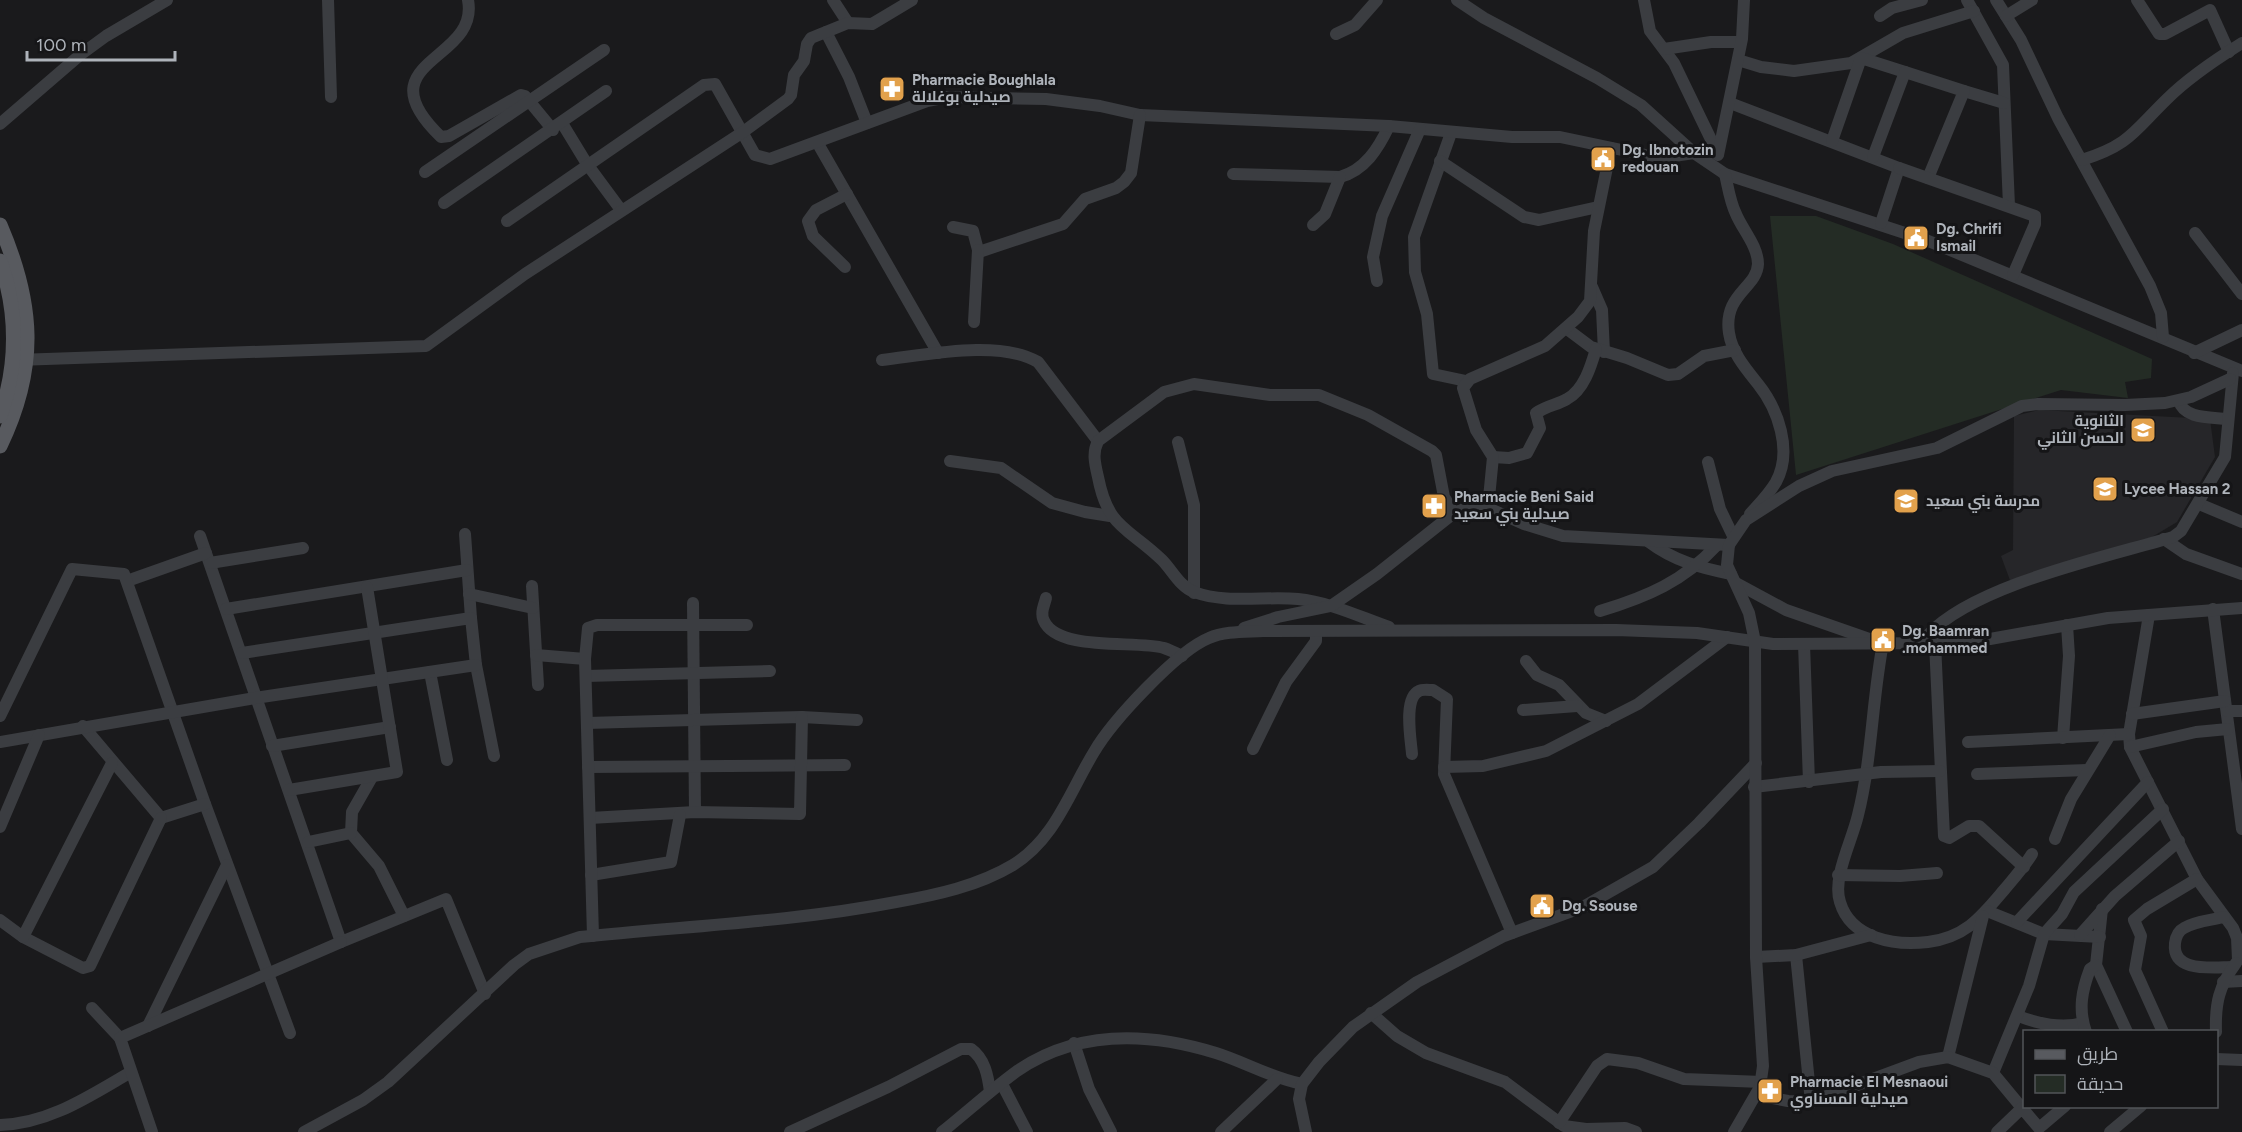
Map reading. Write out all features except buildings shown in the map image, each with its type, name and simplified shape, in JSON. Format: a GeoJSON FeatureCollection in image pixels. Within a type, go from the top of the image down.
{"type":"FeatureCollection","features":[{"type":"Feature","properties":{"kind":"main road"},"geometry":{"type":"LineString","coordinates":[[0,225],[22,284],[28,329],[20,360],[0,416]]}},
{"type":"Feature","properties":{"kind":"main road"},"geometry":{"type":"LineString","coordinates":[[0,261],[12,304],[22,389],[0,446]]}},
{"type":"Feature","properties":{"kind":"street"},"geometry":{"type":"LineString","coordinates":[[0,124],[80,55],[106,36],[167,0]]}},
{"type":"Feature","properties":{"kind":"street"},"geometry":{"type":"LineString","coordinates":[[328,0],[331,97]]}},
{"type":"Feature","properties":{"kind":"street"},"geometry":{"type":"LineString","coordinates":[[468,0],[470,10],[464,32],[420,72],[412,89],[415,103],[428,124],[441,137],[449,136],[520,94],[558,127],[621,210]]}},
{"type":"Feature","properties":{"kind":"street"},"geometry":{"type":"LineString","coordinates":[[833,0],[848,23]]}},
{"type":"Feature","properties":{"kind":"street"},"geometry":{"type":"LineString","coordinates":[[20,360],[426,346],[525,274],[743,132],[791,95],[794,75],[804,61],[807,44],[811,38],[848,23],[872,24],[912,0]]}},
{"type":"Feature","properties":{"kind":"street"},"geometry":{"type":"LineString","coordinates":[[1336,34],[1355,25],[1377,0]]}},
{"type":"Feature","properties":{"kind":"street"},"geometry":{"type":"LineString","coordinates":[[1457,0],[1494,24],[1598,78],[1641,105],[1694,153],[1720,171],[1881,224],[2013,275],[2163,337],[2236,372]]}},
{"type":"Feature","properties":{"kind":"street"},"geometry":{"type":"LineString","coordinates":[[1600,610],[1654,591],[1696,567],[1726,542],[1746,519],[1776,481],[1782,464],[1782,442],[1773,405],[1735,350],[1729,331],[1730,310],[1736,297],[1756,272],[1758,264],[1751,241],[1735,212],[1720,171],[1718,154],[1674,63],[1646,22],[1644,0]]}},
{"type":"Feature","properties":{"kind":"street"},"geometry":{"type":"LineString","coordinates":[[1718,154],[1738,60],[1744,0]]}},
{"type":"Feature","properties":{"kind":"street"},"geometry":{"type":"LineString","coordinates":[[1880,16],[1891,4],[1922,0]]}},
{"type":"Feature","properties":{"kind":"street"},"geometry":{"type":"LineString","coordinates":[[1996,0],[2021,40],[2058,118],[2157,300],[2164,324],[2163,337]]}},
{"type":"Feature","properties":{"kind":"street"},"geometry":{"type":"LineString","coordinates":[[2006,16],[2032,0]]}},
{"type":"Feature","properties":{"kind":"street"},"geometry":{"type":"LineString","coordinates":[[2137,0],[2159,34],[2165,34],[2208,5],[2229,52]]}},
{"type":"Feature","properties":{"kind":"street"},"geometry":{"type":"LineString","coordinates":[[1738,60],[1777,70],[1794,71],[1833,67],[1861,58],[1903,33],[1970,5],[2001,59],[2009,206]]}},
{"type":"Feature","properties":{"kind":"street"},"geometry":{"type":"LineString","coordinates":[[826,32],[849,77],[867,123]]}},
{"type":"Feature","properties":{"kind":"street"},"geometry":{"type":"LineString","coordinates":[[1664,49],[1711,42],[1741,42]]}},
{"type":"Feature","properties":{"kind":"street"},"geometry":{"type":"LineString","coordinates":[[2082,160],[2105,153],[2127,140],[2168,98],[2242,43]]}},
{"type":"Feature","properties":{"kind":"street"},"geometry":{"type":"LineString","coordinates":[[425,172],[604,50]]}},
{"type":"Feature","properties":{"kind":"street"},"geometry":{"type":"LineString","coordinates":[[1861,58],[2004,104]]}},
{"type":"Feature","properties":{"kind":"street"},"geometry":{"type":"LineString","coordinates":[[1832,141],[1861,58]]}},
{"type":"Feature","properties":{"kind":"street"},"geometry":{"type":"LineString","coordinates":[[1873,158],[1905,72]]}},
{"type":"Feature","properties":{"kind":"street"},"geometry":{"type":"LineString","coordinates":[[507,221],[704,85],[716,84],[750,148],[761,158],[770,159],[927,101],[948,97],[1046,99],[1101,106],[1140,115],[1389,126],[1451,133],[1560,137],[1660,158],[1694,153]]}},
{"type":"Feature","properties":{"kind":"street"},"geometry":{"type":"LineString","coordinates":[[444,203],[558,127],[606,91]]}},
{"type":"Feature","properties":{"kind":"street"},"geometry":{"type":"LineString","coordinates":[[1928,178],[1964,91]]}},
{"type":"Feature","properties":{"kind":"street"},"geometry":{"type":"LineString","coordinates":[[1730,103],[1899,168],[2009,206],[2036,219],[2013,275]]}},
{"type":"Feature","properties":{"kind":"street"},"geometry":{"type":"LineString","coordinates":[[978,250],[990,249],[1064,224],[1085,199],[1116,188],[1124,182],[1131,174],[1140,115]]}},
{"type":"Feature","properties":{"kind":"street"},"geometry":{"type":"LineString","coordinates":[[1233,174],[1340,177],[1352,174],[1372,156],[1389,126]]}},
{"type":"Feature","properties":{"kind":"street"},"geometry":{"type":"LineString","coordinates":[[1377,281],[1373,257],[1382,216],[1420,129]]}},
{"type":"Feature","properties":{"kind":"street"},"geometry":{"type":"LineString","coordinates":[[1451,133],[1414,237],[1415,272],[1427,314],[1433,374],[1466,381],[1545,346],[1567,329],[1585,310],[1590,301],[1598,207],[1611,148]]}},
{"type":"Feature","properties":{"kind":"street"},"geometry":{"type":"LineString","coordinates":[[817,142],[938,353]]}},
{"type":"Feature","properties":{"kind":"street"},"geometry":{"type":"LineString","coordinates":[[1440,161],[1524,217],[1539,220],[1598,207]]}},
{"type":"Feature","properties":{"kind":"street"},"geometry":{"type":"LineString","coordinates":[[1881,224],[1899,168]]}},
{"type":"Feature","properties":{"kind":"street"},"geometry":{"type":"LineString","coordinates":[[1313,225],[1325,214],[1340,177]]}},
{"type":"Feature","properties":{"kind":"street"},"geometry":{"type":"LineString","coordinates":[[845,267],[813,236],[808,221],[816,210],[847,194]]}},
{"type":"Feature","properties":{"kind":"street"},"geometry":{"type":"LineString","coordinates":[[953,227],[973,231],[978,250],[974,322]]}},
{"type":"Feature","properties":{"kind":"street"},"geometry":{"type":"LineString","coordinates":[[2195,233],[2242,294]]}},
{"type":"Feature","properties":{"kind":"street"},"geometry":{"type":"LineString","coordinates":[[1493,457],[1509,458],[1527,453],[1540,428],[1536,413],[1549,405],[1567,399],[1577,390],[1589,370],[1600,350],[1602,310],[1592,286]]}},
{"type":"Feature","properties":{"kind":"street"},"geometry":{"type":"LineString","coordinates":[[1567,329],[1583,342],[1600,350],[1627,358],[1668,375],[1678,374],[1704,356],[1735,350]]}},
{"type":"Feature","properties":{"kind":"street"},"geometry":{"type":"LineString","coordinates":[[2194,353],[2242,330]]}},
{"type":"Feature","properties":{"kind":"street"},"geometry":{"type":"LineString","coordinates":[[882,360],[938,353],[991,351],[1025,354],[1038,362],[1098,441]]}},
{"type":"Feature","properties":{"kind":"street"},"geometry":{"type":"LineString","coordinates":[[1746,519],[1799,486],[1823,475],[1937,448],[2022,406],[2046,404],[2143,405],[2179,400],[2236,372]]}},
{"type":"Feature","properties":{"kind":"street"},"geometry":{"type":"LineString","coordinates":[[2024,867],[1979,826],[1969,826],[1945,838],[1931,643],[1928,635],[1948,616],[1985,597],[2023,582],[2164,539],[2181,531],[2225,457],[2226,419],[2236,372]]}},
{"type":"Feature","properties":{"kind":"street"},"geometry":{"type":"LineString","coordinates":[[1466,381],[1463,388],[1470,415],[1493,457],[1488,508]]}},
{"type":"Feature","properties":{"kind":"street"},"geometry":{"type":"LineString","coordinates":[[1398,631],[1331,606],[1301,599],[1224,597],[1194,593],[1110,516],[1102,498],[1094,449],[1098,441],[1164,392],[1181,386],[1194,384],[1270,395],[1312,393],[1368,415],[1432,451],[1436,455],[1444,497],[1454,513]]}},
{"type":"Feature","properties":{"kind":"street"},"geometry":{"type":"LineString","coordinates":[[2179,400],[2181,408],[2187,413],[2226,419]]}},
{"type":"Feature","properties":{"kind":"street"},"geometry":{"type":"LineString","coordinates":[[1178,442],[1194,505],[1194,593]]}},
{"type":"Feature","properties":{"kind":"street"},"geometry":{"type":"LineString","coordinates":[[950,461],[1001,468],[1052,503],[1110,516]]}},
{"type":"Feature","properties":{"kind":"street"},"geometry":{"type":"LineString","coordinates":[[1708,462],[1720,509],[1728,565],[1749,613],[1755,642],[1756,957],[1762,1082],[1757,1095],[1734,1132]]}},
{"type":"Feature","properties":{"kind":"street"},"geometry":{"type":"LineString","coordinates":[[2199,504],[2242,522]]}},
{"type":"Feature","properties":{"kind":"street"},"geometry":{"type":"LineString","coordinates":[[303,1132],[363,1100],[388,1082],[529,954],[562,941],[865,908],[944,893],[989,877],[1012,865],[1048,834],[1104,736],[1124,711],[1182,656],[1210,637],[1278,617],[1331,606],[1377,574],[1454,513],[1471,506],[1488,508],[1524,524],[1563,536],[1648,541],[1726,542]]}},
{"type":"Feature","properties":{"kind":"street"},"geometry":{"type":"LineString","coordinates":[[465,534],[477,665],[494,756]]}},
{"type":"Feature","properties":{"kind":"street"},"geometry":{"type":"LineString","coordinates":[[200,536],[341,942]]}},
{"type":"Feature","properties":{"kind":"street"},"geometry":{"type":"LineString","coordinates":[[2164,539],[2186,554],[2242,574]]}},
{"type":"Feature","properties":{"kind":"street"},"geometry":{"type":"LineString","coordinates":[[1648,541],[1662,552],[1696,567],[1733,578],[1786,610],[1881,643]]}},
{"type":"Feature","properties":{"kind":"street"},"geometry":{"type":"LineString","coordinates":[[127,581],[208,558],[303,548]]}},
{"type":"Feature","properties":{"kind":"street"},"geometry":{"type":"LineString","coordinates":[[0,716],[72,569],[124,574],[227,865],[290,1033]]}},
{"type":"Feature","properties":{"kind":"street"},"geometry":{"type":"LineString","coordinates":[[226,609],[467,570]]}},
{"type":"Feature","properties":{"kind":"street"},"geometry":{"type":"LineString","coordinates":[[289,790],[397,772],[367,586]]}},
{"type":"Feature","properties":{"kind":"street"},"geometry":{"type":"LineString","coordinates":[[532,586],[538,685]]}},
{"type":"Feature","properties":{"kind":"street"},"geometry":{"type":"LineString","coordinates":[[469,594],[533,608]]}},
{"type":"Feature","properties":{"kind":"street"},"geometry":{"type":"LineString","coordinates":[[1046,598],[1042,612],[1044,622],[1053,630],[1071,638],[1101,644],[1164,648],[1182,656]]}},
{"type":"Feature","properties":{"kind":"street"},"geometry":{"type":"LineString","coordinates":[[693,603],[696,812]]}},
{"type":"Feature","properties":{"kind":"street"},"geometry":{"type":"LineString","coordinates":[[1233,632],[1616,630],[1727,637],[1755,642],[1931,643],[1990,639],[2067,625],[2149,615],[2242,608]]}},
{"type":"Feature","properties":{"kind":"street"},"geometry":{"type":"LineString","coordinates":[[2213,609],[2228,729],[2236,750],[2242,829]]}},
{"type":"Feature","properties":{"kind":"street"},"geometry":{"type":"LineString","coordinates":[[2149,615],[2129,734],[2130,747],[2197,879],[2237,938],[2238,961],[2223,982],[2217,999],[2216,1030]]}},
{"type":"Feature","properties":{"kind":"street"},"geometry":{"type":"LineString","coordinates":[[242,653],[471,618]]}},
{"type":"Feature","properties":{"kind":"street"},"geometry":{"type":"LineString","coordinates":[[593,936],[585,659],[588,628],[597,625],[747,625]]}},
{"type":"Feature","properties":{"kind":"street"},"geometry":{"type":"LineString","coordinates":[[2063,738],[2069,656],[2067,625]]}},
{"type":"Feature","properties":{"kind":"street"},"geometry":{"type":"LineString","coordinates":[[1253,749],[1286,682],[1316,641],[1316,631]]}},
{"type":"Feature","properties":{"kind":"street"},"geometry":{"type":"LineString","coordinates":[[1444,767],[1483,766],[1546,750],[1638,704],[1727,637]]}},
{"type":"Feature","properties":{"kind":"street"},"geometry":{"type":"LineString","coordinates":[[1881,643],[1859,814],[1850,848],[1838,875],[1837,887],[1843,911],[1856,925],[1871,935],[1893,943],[1929,942],[1956,935],[1985,914],[2032,854]]}},
{"type":"Feature","properties":{"kind":"street"},"geometry":{"type":"LineString","coordinates":[[1804,644],[1809,782]]}},
{"type":"Feature","properties":{"kind":"street"},"geometry":{"type":"LineString","coordinates":[[536,655],[585,659]]}},
{"type":"Feature","properties":{"kind":"street"},"geometry":{"type":"LineString","coordinates":[[1527,661],[1537,675],[1559,685],[1576,706],[1606,721]]}},
{"type":"Feature","properties":{"kind":"street"},"geometry":{"type":"LineString","coordinates":[[0,742],[255,698],[477,665]]}},
{"type":"Feature","properties":{"kind":"street"},"geometry":{"type":"LineString","coordinates":[[586,676],[770,671]]}},
{"type":"Feature","properties":{"kind":"street"},"geometry":{"type":"LineString","coordinates":[[430,672],[447,760]]}},
{"type":"Feature","properties":{"kind":"street"},"geometry":{"type":"LineString","coordinates":[[1412,754],[1409,706],[1413,696],[1419,691],[1433,690],[1447,699],[1444,767],[1446,781],[1512,933]]}},
{"type":"Feature","properties":{"kind":"street"},"geometry":{"type":"LineString","coordinates":[[1523,710],[1576,706]]}},
{"type":"Feature","properties":{"kind":"street"},"geometry":{"type":"LineString","coordinates":[[2132,714],[2226,706],[2242,711]]}},
{"type":"Feature","properties":{"kind":"street"},"geometry":{"type":"LineString","coordinates":[[587,723],[802,717],[857,720]]}},
{"type":"Feature","properties":{"kind":"street"},"geometry":{"type":"LineString","coordinates":[[590,818],[680,815],[696,812],[800,814],[802,717]]}},
{"type":"Feature","properties":{"kind":"street"},"geometry":{"type":"LineString","coordinates":[[83,726],[112,763],[161,818]]}},
{"type":"Feature","properties":{"kind":"street"},"geometry":{"type":"LineString","coordinates":[[272,746],[390,727]]}},
{"type":"Feature","properties":{"kind":"street"},"geometry":{"type":"LineString","coordinates":[[2130,747],[2196,732],[2228,729]]}},
{"type":"Feature","properties":{"kind":"street"},"geometry":{"type":"LineString","coordinates":[[1968,742],[2129,734]]}},
{"type":"Feature","properties":{"kind":"street"},"geometry":{"type":"LineString","coordinates":[[0,826],[39,735]]}},
{"type":"Feature","properties":{"kind":"street"},"geometry":{"type":"LineString","coordinates":[[2055,839],[2071,799],[2110,735]]}},
{"type":"Feature","properties":{"kind":"street"},"geometry":{"type":"LineString","coordinates":[[22,937],[112,763]]}},
{"type":"Feature","properties":{"kind":"street"},"geometry":{"type":"LineString","coordinates":[[1306,1132],[1299,1099],[1302,1084],[1318,1062],[1353,1027],[1417,982],[1512,933],[1583,908],[1653,867],[1756,764]]}},
{"type":"Feature","properties":{"kind":"street"},"geometry":{"type":"LineString","coordinates":[[588,766],[845,765]]}},
{"type":"Feature","properties":{"kind":"street"},"geometry":{"type":"LineString","coordinates":[[1977,774],[2087,770]]}},
{"type":"Feature","properties":{"kind":"street"},"geometry":{"type":"LineString","coordinates":[[1754,787],[1865,774],[1940,771]]}},
{"type":"Feature","properties":{"kind":"street"},"geometry":{"type":"LineString","coordinates":[[372,777],[352,812],[351,833],[379,866],[404,916]]}},
{"type":"Feature","properties":{"kind":"street"},"geometry":{"type":"LineString","coordinates":[[2017,922],[2148,782]]}},
{"type":"Feature","properties":{"kind":"street"},"geometry":{"type":"LineString","coordinates":[[0,920],[22,937],[83,968],[90,966],[161,818],[205,804]]}},
{"type":"Feature","properties":{"kind":"street"},"geometry":{"type":"LineString","coordinates":[[1993,1073],[2018,1016],[2044,934],[2062,914],[2074,892],[2163,809]]}},
{"type":"Feature","properties":{"kind":"street"},"geometry":{"type":"LineString","coordinates":[[591,875],[671,862],[680,815]]}},
{"type":"Feature","properties":{"kind":"street"},"geometry":{"type":"LineString","coordinates":[[308,842],[351,833]]}},
{"type":"Feature","properties":{"kind":"street"},"geometry":{"type":"LineString","coordinates":[[2080,936],[2102,909],[2178,841]]}},
{"type":"Feature","properties":{"kind":"street"},"geometry":{"type":"LineString","coordinates":[[148,1026],[227,865]]}},
{"type":"Feature","properties":{"kind":"street"},"geometry":{"type":"LineString","coordinates":[[1838,875],[1900,876],[1936,873]]}},
{"type":"Feature","properties":{"kind":"street"},"geometry":{"type":"LineString","coordinates":[[2162,1030],[2135,970],[2141,936],[2134,920],[2147,909],[2197,879]]}},
{"type":"Feature","properties":{"kind":"street"},"geometry":{"type":"LineString","coordinates":[[120,1038],[446,899],[484,994]]}},
{"type":"Feature","properties":{"kind":"street"},"geometry":{"type":"LineString","coordinates":[[2102,909],[2096,965],[2126,1030]]}},
{"type":"Feature","properties":{"kind":"street"},"geometry":{"type":"LineString","coordinates":[[1985,914],[2017,922],[2044,934],[2100,937]]}},
{"type":"Feature","properties":{"kind":"street"},"geometry":{"type":"LineString","coordinates":[[1948,1057],[1985,914]]}},
{"type":"Feature","properties":{"kind":"street"},"geometry":{"type":"LineString","coordinates":[[2224,917],[2188,926],[2180,931],[2175,940],[2175,956],[2179,961],[2190,965],[2238,961]]}},
{"type":"Feature","properties":{"kind":"street"},"geometry":{"type":"LineString","coordinates":[[1756,957],[1796,955],[1871,935]]}},
{"type":"Feature","properties":{"kind":"street"},"geometry":{"type":"LineString","coordinates":[[1796,955],[1811,1102]]}},
{"type":"Feature","properties":{"kind":"street"},"geometry":{"type":"LineString","coordinates":[[2018,1016],[2038,1023],[2085,1027],[2080,1011],[2082,996],[2090,969],[2096,965]]}},
{"type":"Feature","properties":{"kind":"street"},"geometry":{"type":"LineString","coordinates":[[2223,982],[2242,981]]}},
{"type":"Feature","properties":{"kind":"street"},"geometry":{"type":"LineString","coordinates":[[92,1008],[120,1038],[152,1132]]}},
{"type":"Feature","properties":{"kind":"street"},"geometry":{"type":"LineString","coordinates":[[1371,1013],[1397,1036],[1426,1053],[1505,1082],[1559,1123],[1570,1128],[1586,1130],[1617,1127],[1636,1132]]}},
{"type":"Feature","properties":{"kind":"street"},"geometry":{"type":"LineString","coordinates":[[942,1132],[1002,1083],[1042,1057],[1074,1043],[1118,1038],[1167,1042],[1216,1053],[1277,1079],[1302,1084]]}},
{"type":"Feature","properties":{"kind":"street"},"geometry":{"type":"LineString","coordinates":[[1074,1043],[1089,1089],[1111,1132]]}},
{"type":"Feature","properties":{"kind":"street"},"geometry":{"type":"LineString","coordinates":[[790,1132],[888,1087],[961,1049],[971,1049],[979,1055],[987,1073],[990,1092]]}},
{"type":"Feature","properties":{"kind":"street"},"geometry":{"type":"LineString","coordinates":[[1757,1095],[1788,1101],[1811,1102],[1919,1062],[1948,1057],[1993,1073],[2039,1128],[2064,1108]]}},
{"type":"Feature","properties":{"kind":"street"},"geometry":{"type":"LineString","coordinates":[[1559,1123],[1597,1066],[1607,1059],[1638,1064],[1684,1079],[1762,1082]]}},
{"type":"Feature","properties":{"kind":"street"},"geometry":{"type":"LineString","coordinates":[[2218,1059],[2242,1060]]}},
{"type":"Feature","properties":{"kind":"street"},"geometry":{"type":"LineString","coordinates":[[0,1125],[44,1117],[73,1106],[131,1072]]}},
{"type":"Feature","properties":{"kind":"street"},"geometry":{"type":"LineString","coordinates":[[1221,1132],[1277,1079]]}},
{"type":"Feature","properties":{"kind":"street"},"geometry":{"type":"LineString","coordinates":[[1002,1083],[1027,1132]]}},
{"type":"Feature","properties":{"kind":"street"},"geometry":{"type":"LineString","coordinates":[[1997,1132],[2022,1108]]}},
{"type":"Feature","properties":{"kind":"street"},"geometry":{"type":"LineString","coordinates":[[2113,1131],[2140,1108]]}},
{"type":"Feature","properties":{"kind":"shaded area","name":"Lycee Hassan 2"},"geometry":{"type":"Polygon","coordinates":[[[2039,410],[2210,419],[2215,457],[2177,522],[2152,537],[2011,583],[2001,556],[2013,550],[2014,416],[2039,410]]]}},
{"type":"Feature","properties":{"kind":"green space"},"geometry":{"type":"Polygon","coordinates":[[[1770,216],[1816,216],[1893,244],[2152,359],[2151,378],[2125,382],[2128,398],[2061,390],[1796,475],[1770,216]]]}},
{"type":"Feature","properties":{"kind":"place","name":"Pharmacie Boughlala صيدلية بوغلالة"},"geometry":{"type":"Point","coordinates":[892,89]}},
{"type":"Feature","properties":{"kind":"place","name":"Dg. Ibnotozin redouan"},"geometry":{"type":"Point","coordinates":[1603,159]}},
{"type":"Feature","properties":{"kind":"place","name":"Dg. Chrifi Ismail"},"geometry":{"type":"Point","coordinates":[1916,238]}},
{"type":"Feature","properties":{"kind":"place","name":"الثانوية الحسن الثاني"},"geometry":{"type":"Point","coordinates":[2143,430]}},
{"type":"Feature","properties":{"kind":"place","name":"Lycee Hassan 2"},"geometry":{"type":"Point","coordinates":[2105,489]}},
{"type":"Feature","properties":{"kind":"place","name":"مدرسة بني سعيد"},"geometry":{"type":"Point","coordinates":[1906,501]}},
{"type":"Feature","properties":{"kind":"place","name":"Pharmacie Beni Said صيدلية بني سعيد"},"geometry":{"type":"Point","coordinates":[1434,506]}},
{"type":"Feature","properties":{"kind":"place","name":"Dg. Baamran .mohammed"},"geometry":{"type":"Point","coordinates":[1883,640]}},
{"type":"Feature","properties":{"kind":"place","name":"Dg. Ssouse"},"geometry":{"type":"Point","coordinates":[1542,906]}},
{"type":"Feature","properties":{"kind":"place","name":"Pharmacie El Mesnaoui صيدلية المسناوي"},"geometry":{"type":"Point","coordinates":[1770,1091]}}]}
